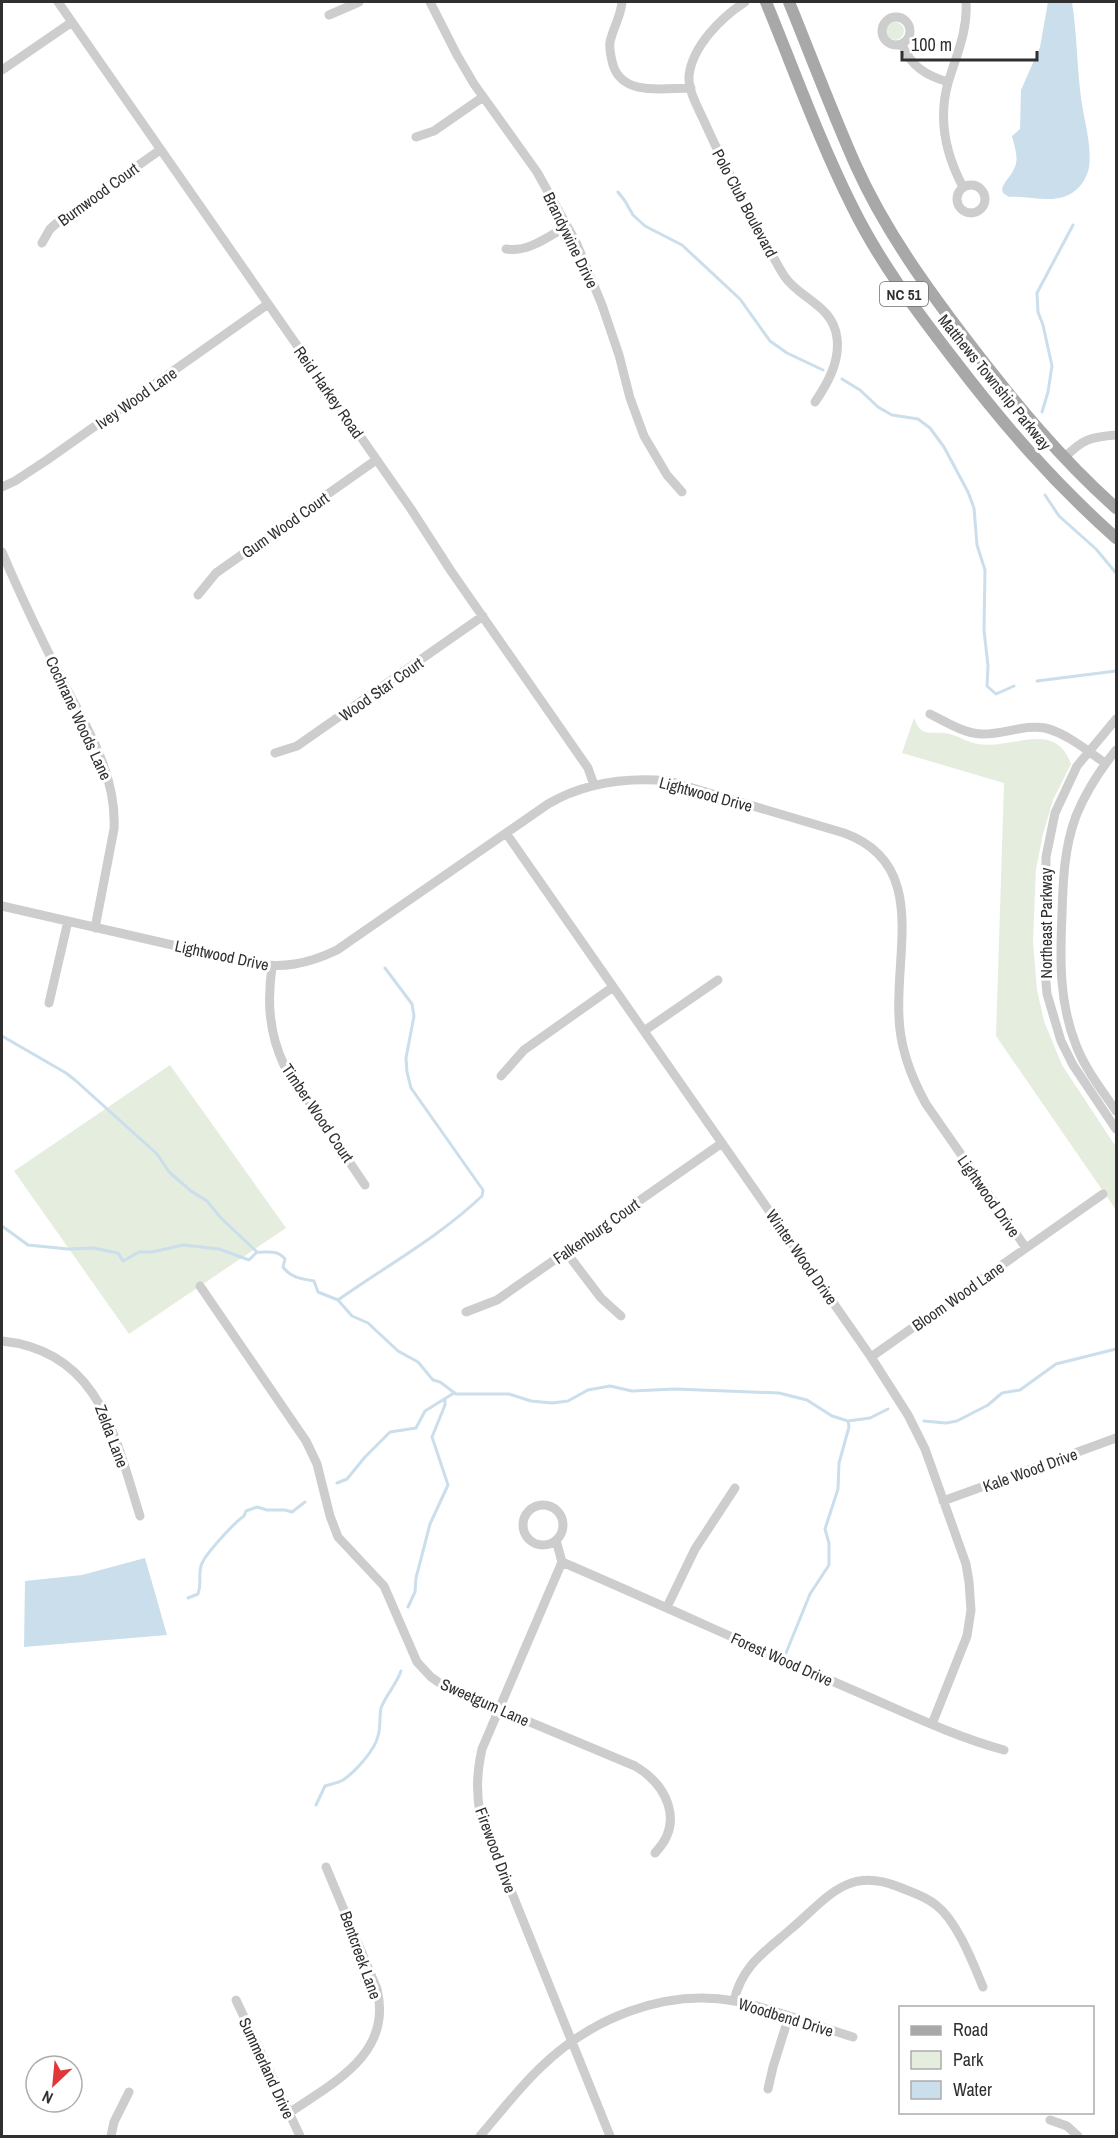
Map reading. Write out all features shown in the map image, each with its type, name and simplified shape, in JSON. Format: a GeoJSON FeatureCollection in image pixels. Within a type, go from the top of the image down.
{"type":"FeatureCollection","features":[{"type":"Feature","properties":{"kind":"main road","name":"Matthews Township Parkway"},"geometry":{"type":"LineString","coordinates":[[766,2],[843,188],[869,238],[904,295],[1020,442],[1081,506],[1116,537]]}},
{"type":"Feature","properties":{"kind":"main road","name":"Matthews Township Parkway"},"geometry":{"type":"LineString","coordinates":[[789,2],[856,167],[886,225],[935,298],[1004,390],[1064,458],[1116,508]]}},
{"type":"Feature","properties":{"kind":"street","name":"Reid Harkey Road"},"geometry":{"type":"LineString","coordinates":[[58,2],[588,768],[594,785]]}},
{"type":"Feature","properties":{"kind":"street"},"geometry":{"type":"LineString","coordinates":[[329,15],[359,2]]}},
{"type":"Feature","properties":{"kind":"street","name":"Brandywine Drive"},"geometry":{"type":"LineString","coordinates":[[430,2],[457,56],[483,97],[537,172],[567,226],[599,297],[644,436],[667,475],[682,492]]}},
{"type":"Feature","properties":{"kind":"street"},"geometry":{"type":"LineString","coordinates":[[622,2],[610,43],[610,56],[622,80],[632,86],[648,89],[691,88]]}},
{"type":"Feature","properties":{"kind":"street","name":"Polo Club Boulevard"},"geometry":{"type":"LineString","coordinates":[[746,2],[735,9],[708,37],[691,66],[689,80],[695,102],[725,168],[786,279],[821,308],[837,337],[834,368],[824,390],[815,402]]}},
{"type":"Feature","properties":{"kind":"street"},"geometry":{"type":"LineString","coordinates":[[963,187],[953,166],[945,135],[944,105],[948,82],[962,44],[966,25],[966,2]]}},
{"type":"Feature","properties":{"kind":"street"},"geometry":{"type":"LineString","coordinates":[[2,70],[72,22]]}},
{"type":"Feature","properties":{"kind":"street"},"geometry":{"type":"LineString","coordinates":[[902,44],[909,59],[920,69],[948,82]]}},
{"type":"Feature","properties":{"kind":"street"},"geometry":{"type":"LineString","coordinates":[[416,137],[434,131],[483,97]]}},
{"type":"Feature","properties":{"kind":"street","name":"Burnwood Court"},"geometry":{"type":"LineString","coordinates":[[42,243],[57,222],[160,150]]}},
{"type":"Feature","properties":{"kind":"street"},"geometry":{"type":"LineString","coordinates":[[507,249],[514,250],[529,246],[567,226]]}},
{"type":"Feature","properties":{"kind":"street","name":"Ivey Wood Lane"},"geometry":{"type":"LineString","coordinates":[[2,487],[47,460],[268,304]]}},
{"type":"Feature","properties":{"kind":"street"},"geometry":{"type":"LineString","coordinates":[[1064,458],[1080,442],[1089,438],[1116,435]]}},
{"type":"Feature","properties":{"kind":"street","name":"Gum Wood Court"},"geometry":{"type":"LineString","coordinates":[[198,595],[216,573],[376,460]]}},
{"type":"Feature","properties":{"kind":"street","name":"Cochrane Woods Lane"},"geometry":{"type":"LineString","coordinates":[[2,552],[28,612],[101,758],[111,785],[115,814],[114,829],[95,928]]}},
{"type":"Feature","properties":{"kind":"street","name":"Wood Star Court"},"geometry":{"type":"LineString","coordinates":[[274,753],[297,746],[483,616]]}},
{"type":"Feature","properties":{"kind":"street"},"geometry":{"type":"LineString","coordinates":[[930,714],[973,733],[1048,729],[1105,763]]}},
{"type":"Feature","properties":{"kind":"street","name":"Northeast Parkway"},"geometry":{"type":"LineString","coordinates":[[1116,719],[1077,766],[1055,813],[1046,857],[1045,970],[1047,994],[1061,1041],[1073,1065],[1116,1129]]}},
{"type":"Feature","properties":{"kind":"street","name":"Northeast Parkway"},"geometry":{"type":"LineString","coordinates":[[1116,750],[1105,763],[1075,818],[1064,867],[1061,987],[1077,1047],[1091,1075],[1116,1111]]}},
{"type":"Feature","properties":{"kind":"street","name":"Lightwood Drive"},"geometry":{"type":"LineString","coordinates":[[2,906],[272,967],[302,964],[337,950],[559,797],[594,785],[640,779],[683,784],[844,833],[863,841],[879,853],[891,869],[899,891],[901,920],[898,1016],[902,1042],[913,1081],[926,1104],[1026,1248]]}},
{"type":"Feature","properties":{"kind":"street","name":"Winter Wood Drive"},"geometry":{"type":"LineString","coordinates":[[506,832],[872,1357],[897,1395],[915,1429],[966,1564],[971,1610],[963,1650],[932,1724]]}},
{"type":"Feature","properties":{"kind":"street"},"geometry":{"type":"LineString","coordinates":[[49,1003],[68,921]]}},
{"type":"Feature","properties":{"kind":"street","name":"Timber Wood Court"},"geometry":{"type":"LineString","coordinates":[[272,967],[270,1021],[279,1054],[284,1065],[365,1185]]}},
{"type":"Feature","properties":{"kind":"street"},"geometry":{"type":"LineString","coordinates":[[644,1031],[718,980]]}},
{"type":"Feature","properties":{"kind":"street"},"geometry":{"type":"LineString","coordinates":[[501,1076],[524,1050],[613,987]]}},
{"type":"Feature","properties":{"kind":"street","name":"Falkenburg Court"},"geometry":{"type":"LineString","coordinates":[[466,1312],[497,1300],[722,1143]]}},
{"type":"Feature","properties":{"kind":"street","name":"Bloom Wood Lane"},"geometry":{"type":"LineString","coordinates":[[872,1357],[1103,1194]]}},
{"type":"Feature","properties":{"kind":"street"},"geometry":{"type":"LineString","coordinates":[[566,1252],[601,1298],[621,1316]]}},
{"type":"Feature","properties":{"kind":"street","name":"Sweetgum Lane"},"geometry":{"type":"LineString","coordinates":[[200,1286],[306,1441],[317,1464],[330,1516],[338,1537],[384,1586],[417,1662],[431,1677],[444,1686],[645,1772],[659,1786],[670,1815],[668,1835],[655,1853]]}},
{"type":"Feature","properties":{"kind":"street","name":"Zelda Lane"},"geometry":{"type":"LineString","coordinates":[[2,1341],[27,1346],[56,1358],[74,1371],[92,1391],[116,1439],[140,1516]]}},
{"type":"Feature","properties":{"kind":"street","name":"Kale Wood Drive"},"geometry":{"type":"LineString","coordinates":[[944,1501],[1116,1438]]}},
{"type":"Feature","properties":{"kind":"street"},"geometry":{"type":"LineString","coordinates":[[667,1607],[695,1549],[735,1488]]}},
{"type":"Feature","properties":{"kind":"street"},"geometry":{"type":"LineString","coordinates":[[543,1504],[558,1511],[563,1524],[561,1534],[556,1540],[539,1545],[526,1536],[522,1526],[523,1519],[529,1510],[543,1504]]}},
{"type":"Feature","properties":{"kind":"street"},"geometry":{"type":"LineString","coordinates":[[556,1540],[562,1562]]}},
{"type":"Feature","properties":{"kind":"street","name":"Firewood Drive"},"geometry":{"type":"LineString","coordinates":[[562,1562],[482,1749],[476,1776],[480,1814],[610,2136]]}},
{"type":"Feature","properties":{"kind":"street","name":"Forest Wood Drive"},"geometry":{"type":"LineString","coordinates":[[562,1562],[667,1607],[755,1649],[932,1724],[979,1743],[1004,1750]]}},
{"type":"Feature","properties":{"kind":"street","name":"Bentcreek Lane"},"geometry":{"type":"LineString","coordinates":[[289,2114],[360,2061],[373,2038],[379,2019],[377,1989],[326,1867]]}},
{"type":"Feature","properties":{"kind":"street"},"geometry":{"type":"LineString","coordinates":[[734,2001],[738,1987],[750,1965],[823,1901],[844,1886],[870,1880],[891,1883],[935,1904],[950,1920],[983,1987]]}},
{"type":"Feature","properties":{"kind":"street","name":"Woodbend Drive"},"geometry":{"type":"LineString","coordinates":[[480,2136],[540,2068],[571,2042],[588,2030],[617,2016],[655,2003],[697,1999],[734,2001],[853,2037]]}},
{"type":"Feature","properties":{"kind":"street","name":"Summerland Drive"},"geometry":{"type":"LineString","coordinates":[[236,2000],[300,2136]]}},
{"type":"Feature","properties":{"kind":"street"},"geometry":{"type":"LineString","coordinates":[[768,2089],[772,2067],[789,2016]]}},
{"type":"Feature","properties":{"kind":"street"},"geometry":{"type":"LineString","coordinates":[[111,2136],[114,2122],[129,2092]]}},
{"type":"Feature","properties":{"kind":"street"},"geometry":{"type":"LineString","coordinates":[[1050,2121],[1067,2126],[1078,2136]]}},
{"type":"Feature","properties":{"kind":"green space"},"geometry":{"type":"Polygon","coordinates":[[[895,22],[901,25],[904,31],[901,37],[895,40],[889,37],[886,31],[889,25],[895,22]]]}},
{"type":"Feature","properties":{"kind":"green space"},"geometry":{"type":"Polygon","coordinates":[[[914,718],[919,728],[925,732],[947,733],[978,744],[991,745],[1043,739],[1064,750],[1071,764],[1053,800],[1036,869],[1033,942],[1037,990],[1044,1021],[1062,1065],[1116,1147],[1116,1210],[996,1036],[1004,783],[902,753],[914,718]]]}},
{"type":"Feature","properties":{"kind":"green space"},"geometry":{"type":"Polygon","coordinates":[[[170,1065],[286,1228],[129,1334],[14,1171],[170,1065]]]}},
{"type":"Feature","properties":{"kind":"water"},"geometry":{"type":"Polygon","coordinates":[[[1048,2],[1072,2],[1081,98],[1089,141],[1089,167],[1081,185],[1065,197],[1049,199],[1009,197],[1003,193],[1002,189],[1016,163],[1012,136],[1020,129],[1021,90],[1040,47],[1048,2]]]}},
{"type":"Feature","properties":{"kind":"water"},"geometry":{"type":"Polygon","coordinates":[[[145,1558],[167,1635],[24,1647],[25,1581],[82,1575],[145,1558]]]}},
{"type":"Feature","properties":{"kind":"waterway"},"geometry":{"type":"LineString","coordinates":[[618,192],[633,215],[645,226],[682,245],[740,299],[770,341],[787,353],[823,370]]}},
{"type":"Feature","properties":{"kind":"waterway"},"geometry":{"type":"LineString","coordinates":[[1042,412],[1052,366],[1038,312],[1037,293],[1073,225]]}},
{"type":"Feature","properties":{"kind":"waterway"},"geometry":{"type":"LineString","coordinates":[[842,379],[892,415],[918,419],[930,428],[944,447],[974,508],[977,545],[985,570],[984,630],[988,666],[987,686],[996,694],[1014,686]]}},
{"type":"Feature","properties":{"kind":"waterway"},"geometry":{"type":"LineString","coordinates":[[1045,495],[1059,516],[1096,549],[1116,573]]}},
{"type":"Feature","properties":{"kind":"waterway"},"geometry":{"type":"LineString","coordinates":[[1037,681],[1116,671]]}},
{"type":"Feature","properties":{"kind":"waterway"},"geometry":{"type":"LineString","coordinates":[[338,1300],[448,1225],[482,1196],[483,1190],[411,1088],[406,1058],[414,1016],[412,1004],[385,968]]}},
{"type":"Feature","properties":{"kind":"waterway"},"geometry":{"type":"LineString","coordinates":[[2,1036],[75,1080],[157,1154],[169,1172],[207,1201],[221,1218],[257,1252],[272,1252],[282,1256],[285,1259],[283,1267],[290,1274],[314,1281],[318,1292],[338,1300],[352,1316],[368,1323],[398,1351],[418,1362],[433,1380],[440,1382],[456,1394],[509,1394],[531,1401],[552,1403],[568,1401],[588,1390],[610,1386],[632,1391],[675,1389],[779,1393],[807,1400],[832,1416],[848,1421],[870,1418],[888,1409]]}},
{"type":"Feature","properties":{"kind":"waterway"},"geometry":{"type":"LineString","coordinates":[[2,1226],[28,1245],[68,1249],[93,1248],[118,1253],[123,1261],[139,1252],[152,1252],[183,1245],[219,1249],[249,1260],[256,1253]]}},
{"type":"Feature","properties":{"kind":"waterway"},"geometry":{"type":"LineString","coordinates":[[924,1421],[946,1423],[957,1421],[988,1405],[1002,1393],[1020,1390],[1056,1364],[1116,1349]]}},
{"type":"Feature","properties":{"kind":"waterway"},"geometry":{"type":"LineString","coordinates":[[337,1483],[347,1479],[390,1432],[416,1428],[425,1411],[454,1393]]}},
{"type":"Feature","properties":{"kind":"waterway"},"geometry":{"type":"LineString","coordinates":[[408,1607],[415,1592],[416,1578],[430,1524],[448,1485],[432,1437],[445,1405],[445,1399]]}},
{"type":"Feature","properties":{"kind":"waterway"},"geometry":{"type":"LineString","coordinates":[[786,1653],[810,1594],[829,1565],[829,1543],[825,1529],[838,1489],[839,1463],[849,1427],[848,1421]]}},
{"type":"Feature","properties":{"kind":"waterway"},"geometry":{"type":"LineString","coordinates":[[188,1598],[198,1594],[203,1561],[246,1511],[257,1507],[292,1512],[305,1502]]}},
{"type":"Feature","properties":{"kind":"waterway"},"geometry":{"type":"LineString","coordinates":[[316,1805],[325,1786],[348,1776],[373,1748],[379,1733],[381,1708],[401,1671]]}}]}
